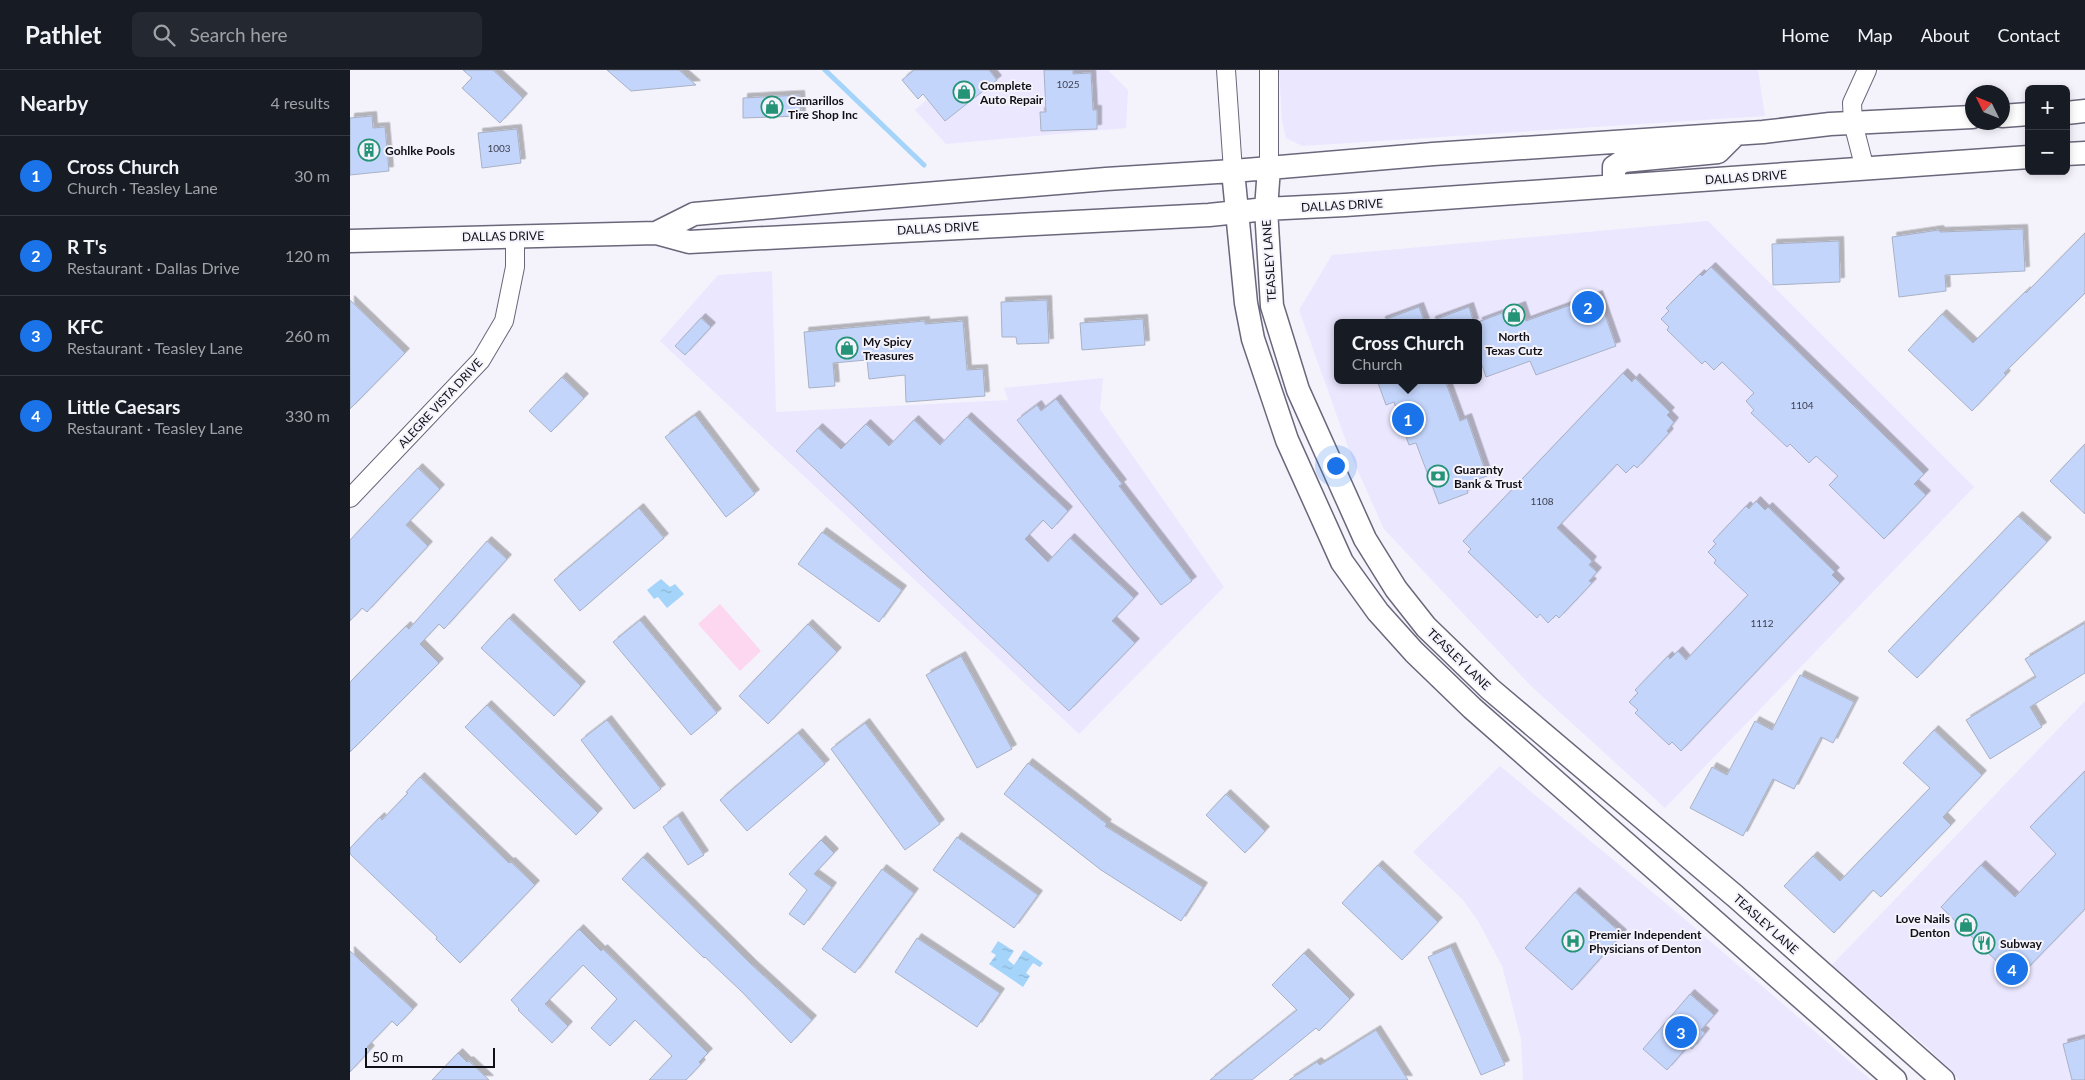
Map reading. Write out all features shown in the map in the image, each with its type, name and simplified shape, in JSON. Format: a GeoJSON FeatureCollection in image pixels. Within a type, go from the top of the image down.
{"type":"FeatureCollection","features":[{"type":"Feature","properties":{"kind":"main road"},"geometry":{"type":"LineString","coordinates":[[2070,113],[2085,111]]}},
{"type":"Feature","properties":{"kind":"main road"},"geometry":{"type":"LineString","coordinates":[[2010,115],[2025,114]]}},
{"type":"Feature","properties":{"kind":"main road","name":"DALLAS DRIVE"},"geometry":{"type":"LineString","coordinates":[[656,233],[694,214],[840,201],[1433,154],[1736,134],[1853,123],[1965,117]]}},
{"type":"Feature","properties":{"kind":"main road"},"geometry":{"type":"LineString","coordinates":[[1614,186],[1614,167],[1623,161],[1718,152],[1736,134]]}},
{"type":"Feature","properties":{"kind":"main road"},"geometry":{"type":"LineString","coordinates":[[2070,154],[2085,153]]}},
{"type":"Feature","properties":{"kind":"main road","name":"DALLAS DRIVE"},"geometry":{"type":"LineString","coordinates":[[350,241],[656,233],[689,242],[1209,215],[1237,211],[2025,157]]}},
{"type":"Feature","properties":{"kind":"main road","name":"TEASLEY LANE"},"geometry":{"type":"LineString","coordinates":[[1269,168],[1266,209],[1272,306],[1295,384],[1365,539],[1396,589],[1426,627],[1490,689],[1735,896],[1943,1080]]}},
{"type":"Feature","properties":{"kind":"main road","name":"TEASLEY LANE"},"geometry":{"type":"LineString","coordinates":[[1233,171],[1246,303],[1252,336],[1287,440],[1342,562],[1378,612],[1414,652],[1472,708],[1895,1080]]}},
{"type":"Feature","properties":{"kind":"main road"},"geometry":{"type":"LineString","coordinates":[[840,201],[842,234]]}},
{"type":"Feature","properties":{"kind":"main road"},"geometry":{"type":"LineString","coordinates":[[1824,1016],[1843,993]]}},
{"type":"Feature","properties":{"kind":"street","name":"TEASLEY LANE"},"geometry":{"type":"LineString","coordinates":[[1226,70],[1233,171]]}},
{"type":"Feature","properties":{"kind":"street","name":"TEASLEY LANE"},"geometry":{"type":"LineString","coordinates":[[1269,70],[1269,168]]}},
{"type":"Feature","properties":{"kind":"street"},"geometry":{"type":"LineString","coordinates":[[1866,169],[1853,123],[1852,103],[1867,70]]}},
{"type":"Feature","properties":{"kind":"street","name":"ALEGRE VISTA DRIVE"},"geometry":{"type":"LineString","coordinates":[[350,498],[480,360],[504,321],[515,267],[515,236]]}},
{"type":"Feature","properties":{"kind":"shaded area"},"geometry":{"type":"Polygon","coordinates":[[[961,70],[1108,70],[1128,90],[1126,128],[946,144],[915,110],[961,70]]]}},
{"type":"Feature","properties":{"kind":"shaded area"},"geometry":{"type":"Polygon","coordinates":[[[1279,70],[1758,70],[1765,116],[1302,146],[1286,138],[1282,122],[1279,70]]]}},
{"type":"Feature","properties":{"kind":"shaded area"},"geometry":{"type":"Polygon","coordinates":[[[1708,221],[1974,487],[1665,808],[1530,685],[1384,529],[1352,458],[1299,310],[1332,255],[1708,221]]]}},
{"type":"Feature","properties":{"kind":"shaded area"},"geometry":{"type":"Polygon","coordinates":[[[772,271],[776,412],[1008,400],[1004,388],[1103,378],[1100,409],[1224,587],[1079,734],[660,341],[718,275],[772,271]]]}},
{"type":"Feature","properties":{"kind":"shaded area"},"geometry":{"type":"Polygon","coordinates":[[[720,604],[761,651],[740,671],[698,624],[720,604]]]}},
{"type":"Feature","properties":{"kind":"shaded area"},"geometry":{"type":"Polygon","coordinates":[[[2085,701],[2085,1080],[1959,1080],[1929,1049],[1832,965],[2085,701]]]}},
{"type":"Feature","properties":{"kind":"shaded area"},"geometry":{"type":"Polygon","coordinates":[[[1500,766],[1681,916],[1871,1080],[1523,1080],[1521,1039],[1502,966],[1478,921],[1463,900],[1413,852],[1500,766]]]}},
{"type":"Feature","properties":{"kind":"water"},"geometry":{"type":"Polygon","coordinates":[[[661,579],[670,587],[675,584],[684,594],[667,608],[658,597],[654,599],[647,590],[661,579]]]}},
{"type":"Feature","properties":{"kind":"water"},"geometry":{"type":"Polygon","coordinates":[[[998,941],[1014,951],[1008,960],[1014,965],[1024,950],[1043,963],[1040,967],[1033,963],[1026,973],[1030,976],[1023,987],[989,964],[996,955],[991,952],[998,941]]]}},
{"type":"Feature","properties":{"kind":"building"},"geometry":{"type":"Polygon","coordinates":[[[463,70],[493,70],[523,98],[500,123],[462,88],[472,78],[463,70]]]}},
{"type":"Feature","properties":{"kind":"building"},"geometry":{"type":"Polygon","coordinates":[[[607,70],[679,70],[696,85],[631,91],[607,70]]]}},
{"type":"Feature","properties":{"kind":"building"},"geometry":{"type":"Polygon","coordinates":[[[914,70],[989,70],[997,80],[945,121],[923,94],[918,99],[902,80],[914,70]]]}},
{"type":"Feature","properties":{"kind":"building"},"geometry":{"type":"Polygon","coordinates":[[[1044,70],[1073,70],[1073,74],[1091,73],[1093,110],[1097,110],[1097,129],[1041,131],[1040,112],[1046,112],[1044,70]]]}},
{"type":"Feature","properties":{"kind":"building","name":"Camarillos Tire Shop Inc"},"geometry":{"type":"Polygon","coordinates":[[[800,95],[801,116],[743,118],[743,98],[800,95]]]}},
{"type":"Feature","properties":{"kind":"building","name":"Gohlke Pools"},"geometry":{"type":"Polygon","coordinates":[[[372,116],[373,128],[385,127],[389,171],[350,175],[350,118],[372,116]]]}},
{"type":"Feature","properties":{"kind":"building"},"geometry":{"type":"Polygon","coordinates":[[[517,129],[521,163],[482,168],[478,133],[517,129]]]}},
{"type":"Feature","properties":{"kind":"building"},"geometry":{"type":"Polygon","coordinates":[[[2023,229],[2025,271],[1945,275],[1946,291],[1899,297],[1892,237],[1939,230],[1940,232],[2023,229]]]}},
{"type":"Feature","properties":{"kind":"building"},"geometry":{"type":"Polygon","coordinates":[[[2085,233],[2085,293],[2004,373],[2006,375],[1972,411],[1908,350],[1942,314],[1973,343],[2085,233]]]}},
{"type":"Feature","properties":{"kind":"building"},"geometry":{"type":"Polygon","coordinates":[[[1839,241],[1840,282],[1773,285],[1772,244],[1839,241]]]}},
{"type":"Feature","properties":{"kind":"building"},"geometry":{"type":"Polygon","coordinates":[[[1711,267],[1924,474],[1914,484],[1926,495],[1884,539],[1829,485],[1838,476],[1816,456],[1809,463],[1790,444],[1787,447],[1751,413],[1754,410],[1746,401],[1754,393],[1722,362],[1714,370],[1705,361],[1702,364],[1667,330],[1669,327],[1661,319],[1669,311],[1666,308],[1700,274],[1702,276],[1711,267]]]}},
{"type":"Feature","properties":{"kind":"building"},"geometry":{"type":"Polygon","coordinates":[[[1598,295],[1616,346],[1536,375],[1530,361],[1486,377],[1482,365],[1482,321],[1521,306],[1526,321],[1598,295]]]}},
{"type":"Feature","properties":{"kind":"building"},"geometry":{"type":"Polygon","coordinates":[[[350,300],[405,353],[350,409],[350,300]]]}},
{"type":"Feature","properties":{"kind":"building"},"geometry":{"type":"Polygon","coordinates":[[[1047,300],[1049,343],[1017,344],[1016,337],[1002,337],[1001,302],[1047,300]]]}},
{"type":"Feature","properties":{"kind":"building"},"geometry":{"type":"Polygon","coordinates":[[[1419,307],[1424,319],[1386,319],[1419,307]]]}},
{"type":"Feature","properties":{"kind":"building"},"geometry":{"type":"Polygon","coordinates":[[[1469,307],[1473,319],[1436,319],[1469,307]]]}},
{"type":"Feature","properties":{"kind":"building"},"geometry":{"type":"Polygon","coordinates":[[[701,318],[711,327],[685,355],[675,346],[701,318]]]}},
{"type":"Feature","properties":{"kind":"building"},"geometry":{"type":"Polygon","coordinates":[[[1143,319],[1145,345],[1082,350],[1080,323],[1143,319]]]}},
{"type":"Feature","properties":{"kind":"building"},"geometry":{"type":"Polygon","coordinates":[[[925,321],[925,324],[963,321],[967,370],[983,369],[985,396],[906,402],[905,375],[869,379],[867,360],[833,363],[835,386],[809,388],[804,332],[925,321]]]}},
{"type":"Feature","properties":{"kind":"building"},"geometry":{"type":"Polygon","coordinates":[[[1623,373],[1632,382],[1635,378],[1670,412],[1667,415],[1674,422],[1667,431],[1669,433],[1637,468],[1634,465],[1626,473],[1617,464],[1557,528],[1592,561],[1589,565],[1597,572],[1589,581],[1592,583],[1559,618],[1556,615],[1548,623],[1540,614],[1537,618],[1468,552],[1471,549],[1463,541],[1623,373]]]}},
{"type":"Feature","properties":{"kind":"building"},"geometry":{"type":"Polygon","coordinates":[[[562,377],[584,398],[551,432],[529,411],[562,377]]]}},
{"type":"Feature","properties":{"kind":"building"},"geometry":{"type":"Polygon","coordinates":[[[1378,384],[1446,384],[1460,421],[1467,418],[1487,476],[1465,484],[1468,493],[1439,504],[1416,443],[1409,445],[1394,402],[1386,405],[1378,384]]]}},
{"type":"Feature","properties":{"kind":"building"},"geometry":{"type":"Polygon","coordinates":[[[1056,399],[1122,484],[1119,486],[1192,581],[1161,605],[1017,420],[1037,405],[1041,411],[1056,399]]]}},
{"type":"Feature","properties":{"kind":"building"},"geometry":{"type":"Polygon","coordinates":[[[695,415],[755,494],[726,517],[665,437],[695,415]]]}},
{"type":"Feature","properties":{"kind":"building"},"geometry":{"type":"Polygon","coordinates":[[[967,417],[1068,511],[1052,529],[1043,520],[1025,539],[1048,562],[1070,538],[1134,598],[1112,621],[1135,643],[1069,711],[796,451],[818,428],[841,449],[866,424],[889,446],[914,420],[940,445],[967,417]]]}},
{"type":"Feature","properties":{"kind":"building"},"geometry":{"type":"Polygon","coordinates":[[[2085,444],[2085,514],[2050,481],[2085,444]]]}},
{"type":"Feature","properties":{"kind":"building"},"geometry":{"type":"Polygon","coordinates":[[[418,468],[440,489],[406,525],[428,546],[367,612],[362,608],[350,621],[350,540],[418,468]]]}},
{"type":"Feature","properties":{"kind":"building"},"geometry":{"type":"Polygon","coordinates":[[[1756,501],[1765,510],[1768,507],[1835,572],[1832,575],[1840,583],[1681,751],[1672,742],[1669,745],[1635,713],[1638,710],[1629,702],[1638,693],[1635,690],[1668,656],[1670,659],[1678,651],[1686,660],[1748,595],[1714,563],[1716,560],[1708,552],[1716,544],[1713,541],[1746,506],[1749,509],[1756,501]]]}},
{"type":"Feature","properties":{"kind":"building"},"geometry":{"type":"Polygon","coordinates":[[[639,508],[664,538],[580,611],[554,580],[639,508]]]}},
{"type":"Feature","properties":{"kind":"building"},"geometry":{"type":"Polygon","coordinates":[[[2018,516],[2047,542],[1917,678],[1888,651],[2018,516]]]}},
{"type":"Feature","properties":{"kind":"building"},"geometry":{"type":"Polygon","coordinates":[[[822,532],[902,590],[879,622],[798,564],[822,532]]]}},
{"type":"Feature","properties":{"kind":"building"},"geometry":{"type":"Polygon","coordinates":[[[487,541],[507,559],[444,629],[439,624],[420,644],[439,663],[350,752],[350,682],[406,626],[409,629],[487,541]]]}},
{"type":"Feature","properties":{"kind":"building"},"geometry":{"type":"Polygon","coordinates":[[[509,618],[581,686],[554,716],[481,648],[509,618]]]}},
{"type":"Feature","properties":{"kind":"building"},"geometry":{"type":"Polygon","coordinates":[[[640,620],[717,713],[691,735],[613,642],[640,620]]]}},
{"type":"Feature","properties":{"kind":"building"},"geometry":{"type":"Polygon","coordinates":[[[2085,623],[2085,673],[2030,707],[2042,727],[1990,759],[1966,720],[2036,677],[2025,659],[2085,623]]]}},
{"type":"Feature","properties":{"kind":"building"},"geometry":{"type":"Polygon","coordinates":[[[808,624],[837,652],[768,724],[739,696],[808,624]]]}},
{"type":"Feature","properties":{"kind":"building"},"geometry":{"type":"Polygon","coordinates":[[[961,656],[1012,749],[977,768],[926,675],[961,656]]]}},
{"type":"Feature","properties":{"kind":"building"},"geometry":{"type":"Polygon","coordinates":[[[1800,675],[1854,702],[1833,743],[1821,737],[1794,789],[1773,779],[1743,836],[1690,808],[1712,767],[1727,775],[1755,721],[1772,730],[1800,675]]]}},
{"type":"Feature","properties":{"kind":"building"},"geometry":{"type":"Polygon","coordinates":[[[487,705],[598,813],[576,835],[465,727],[487,705]]]}},
{"type":"Feature","properties":{"kind":"building"},"geometry":{"type":"Polygon","coordinates":[[[607,720],[661,789],[634,809],[581,740],[607,720]]]}},
{"type":"Feature","properties":{"kind":"building"},"geometry":{"type":"Polygon","coordinates":[[[865,723],[940,824],[905,850],[831,749],[865,723]]]}},
{"type":"Feature","properties":{"kind":"building"},"geometry":{"type":"Polygon","coordinates":[[[1934,730],[1982,775],[1943,817],[1951,825],[1881,897],[1873,890],[1834,933],[1784,886],[1813,856],[1840,881],[1930,788],[1903,763],[1934,730]]]}},
{"type":"Feature","properties":{"kind":"building"},"geometry":{"type":"Polygon","coordinates":[[[798,733],[825,764],[747,831],[720,800],[798,733]]]}},
{"type":"Feature","properties":{"kind":"building"},"geometry":{"type":"Polygon","coordinates":[[[1028,763],[1107,824],[1105,826],[1203,887],[1181,921],[1101,870],[1004,794],[1028,763]]]}},
{"type":"Feature","properties":{"kind":"building"},"geometry":{"type":"Polygon","coordinates":[[[2085,771],[2085,909],[2016,980],[1941,907],[1981,865],[2015,897],[2056,854],[2030,827],[2085,771]]]}},
{"type":"Feature","properties":{"kind":"building"},"geometry":{"type":"Polygon","coordinates":[[[420,777],[509,863],[511,862],[535,885],[460,963],[436,939],[437,937],[350,854],[350,848],[380,817],[382,820],[408,793],[406,792],[420,777]]]}},
{"type":"Feature","properties":{"kind":"building"},"geometry":{"type":"Polygon","coordinates":[[[1226,794],[1265,831],[1245,853],[1206,815],[1226,794]]]}},
{"type":"Feature","properties":{"kind":"building"},"geometry":{"type":"Polygon","coordinates":[[[678,816],[704,855],[688,865],[663,827],[678,816]]]}},
{"type":"Feature","properties":{"kind":"building"},"geometry":{"type":"Polygon","coordinates":[[[957,837],[1038,895],[1014,928],[933,870],[957,837]]]}},
{"type":"Feature","properties":{"kind":"building"},"geometry":{"type":"Polygon","coordinates":[[[821,840],[834,853],[814,874],[832,887],[804,925],[789,914],[807,890],[789,874],[821,840]]]}},
{"type":"Feature","properties":{"kind":"building"},"geometry":{"type":"Polygon","coordinates":[[[643,857],[752,965],[812,1020],[791,1043],[741,991],[622,879],[643,857]]]}},
{"type":"Feature","properties":{"kind":"building"},"geometry":{"type":"Polygon","coordinates":[[[1378,865],[1438,922],[1402,960],[1342,903],[1378,865]]]}},
{"type":"Feature","properties":{"kind":"building"},"geometry":{"type":"Polygon","coordinates":[[[882,869],[914,893],[855,973],[822,949],[882,869]]]}},
{"type":"Feature","properties":{"kind":"building","name":"Premier Independent Physicians of Denton"},"geometry":{"type":"Polygon","coordinates":[[[1575,892],[1622,934],[1572,990],[1525,948],[1575,892]]]}},
{"type":"Feature","properties":{"kind":"building"},"geometry":{"type":"Polygon","coordinates":[[[579,929],[601,951],[603,949],[708,1053],[699,1062],[701,1064],[686,1080],[649,1080],[672,1056],[635,1020],[610,1046],[591,1028],[617,999],[583,965],[545,1004],[568,1026],[552,1043],[518,1010],[511,1000],[579,929]]]}},
{"type":"Feature","properties":{"kind":"building"},"geometry":{"type":"Polygon","coordinates":[[[917,938],[1000,993],[977,1027],[895,972],[917,938]]]}},
{"type":"Feature","properties":{"kind":"building"},"geometry":{"type":"Polygon","coordinates":[[[1451,947],[1505,1065],[1481,1075],[1428,957],[1451,947]]]}},
{"type":"Feature","properties":{"kind":"building"},"geometry":{"type":"Polygon","coordinates":[[[350,951],[413,1009],[397,1026],[392,1021],[367,1047],[370,1050],[350,1072],[350,951]]]}},
{"type":"Feature","properties":{"kind":"building"},"geometry":{"type":"Polygon","coordinates":[[[1304,953],[1350,999],[1319,1031],[1316,1028],[1252,1080],[1210,1080],[1297,1010],[1272,985],[1304,953]]]}},
{"type":"Feature","properties":{"kind":"building"},"geometry":{"type":"Polygon","coordinates":[[[1690,994],[1714,1015],[1701,1030],[1705,1033],[1692,1049],[1688,1046],[1667,1070],[1643,1049],[1690,994]]]}},
{"type":"Feature","properties":{"kind":"building"},"geometry":{"type":"Polygon","coordinates":[[[1376,1030],[1408,1080],[1289,1080],[1317,1062],[1320,1065],[1376,1030]]]}},
{"type":"Feature","properties":{"kind":"building"},"geometry":{"type":"Polygon","coordinates":[[[2085,1038],[2085,1080],[2072,1080],[2063,1044],[2085,1038]]]}},
{"type":"Feature","properties":{"kind":"building"},"geometry":{"type":"Polygon","coordinates":[[[458,1053],[467,1062],[469,1061],[489,1080],[432,1080],[458,1053]]]}},
{"type":"Feature","properties":{"kind":"waterway"},"geometry":{"type":"LineString","coordinates":[[825,70],[924,165]]}},
{"type":"Feature","properties":{"kind":"place","name":"Complete Auto Repair"},"geometry":{"type":"Point","coordinates":[964,92]}},
{"type":"Feature","properties":{"kind":"place","name":"Camarillos Tire Shop Inc"},"geometry":{"type":"Point","coordinates":[772,107]}},
{"type":"Feature","properties":{"kind":"place","name":"Gohlke Pools"},"geometry":{"type":"Point","coordinates":[369,150]}},
{"type":"Feature","properties":{"kind":"place","name":"R T's"},"geometry":{"type":"Point","coordinates":[1588,307]}},
{"type":"Feature","properties":{"kind":"place","name":"North Texas Cutz"},"geometry":{"type":"Point","coordinates":[1514,315]}},
{"type":"Feature","properties":{"kind":"place","name":"My Spicy Treasures"},"geometry":{"type":"Point","coordinates":[847,348]}},
{"type":"Feature","properties":{"kind":"place","name":"Cross Church"},"geometry":{"type":"Point","coordinates":[1408,419]}},
{"type":"Feature","properties":{"kind":"place","name":"Guaranty Bank & Trust"},"geometry":{"type":"Point","coordinates":[1438,476]}},
{"type":"Feature","properties":{"kind":"place","name":"Love Nails Denton"},"geometry":{"type":"Point","coordinates":[1966,925]}},
{"type":"Feature","properties":{"kind":"place","name":"Premier Independent Physicians of Denton"},"geometry":{"type":"Point","coordinates":[1573,941]}},
{"type":"Feature","properties":{"kind":"place","name":"Subway"},"geometry":{"type":"Point","coordinates":[1984,943]}},
{"type":"Feature","properties":{"kind":"place","name":"Little Caesars"},"geometry":{"type":"Point","coordinates":[2012,969]}},
{"type":"Feature","properties":{"kind":"place","name":"KFC"},"geometry":{"type":"Point","coordinates":[1681,1032]}}]}
